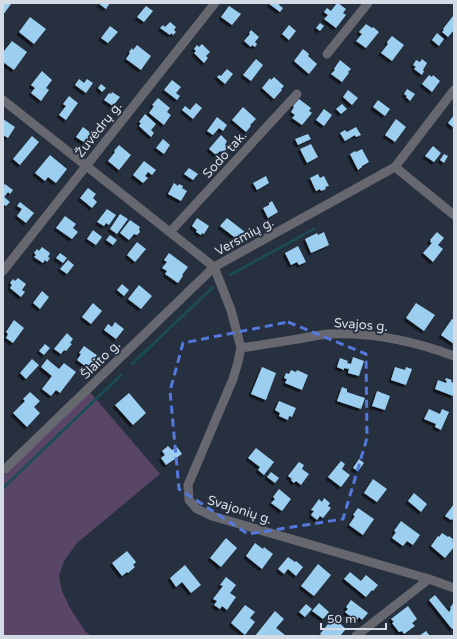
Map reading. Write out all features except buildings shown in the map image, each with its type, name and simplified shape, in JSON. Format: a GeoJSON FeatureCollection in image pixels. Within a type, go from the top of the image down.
{"type":"FeatureCollection","features":[{"type":"Feature","properties":{"kind":"street","name":"Žuvėdrų g."},"geometry":{"type":"LineString","coordinates":[[3,271],[215,3]]}},
{"type":"Feature","properties":{"kind":"street"},"geometry":{"type":"LineString","coordinates":[[327,54],[368,3]]}},
{"type":"Feature","properties":{"kind":"street","name":"Versmių g."},"geometry":{"type":"LineString","coordinates":[[3,100],[214,267],[395,167],[454,90]]}},
{"type":"Feature","properties":{"kind":"street","name":"Sodo tak."},"geometry":{"type":"LineString","coordinates":[[170,232],[297,94]]}},
{"type":"Feature","properties":{"kind":"street"},"geometry":{"type":"LineString","coordinates":[[395,167],[454,215]]}},
{"type":"Feature","properties":{"kind":"street","name":"Svajonių g."},"geometry":{"type":"LineString","coordinates":[[214,267],[231,310],[241,348],[233,379],[188,485],[189,500],[197,509],[212,516],[429,579],[454,588]]}},
{"type":"Feature","properties":{"kind":"street","name":"Šlaito g."},"geometry":{"type":"LineString","coordinates":[[5,469],[214,267]]}},
{"type":"Feature","properties":{"kind":"street","name":"Svajos g."},"geometry":{"type":"LineString","coordinates":[[241,348],[327,334],[356,334],[395,339],[435,349],[454,356]]}},
{"type":"Feature","properties":{"kind":"street"},"geometry":{"type":"LineString","coordinates":[[356,636],[429,579]]}},
{"type":"Feature","properties":{"kind":"highlighted area"},"geometry":{"type":"Polygon","coordinates":[[[288,322],[366,354],[367,438],[343,519],[248,534],[179,489],[170,391],[183,343],[288,322]]]}},
{"type":"Feature","properties":{"kind":"shaded area"},"geometry":{"type":"Polygon","coordinates":[[[90,392],[160,474],[77,543],[64,561],[59,576],[62,591],[70,608],[85,631],[91,636],[3,636],[3,474],[5,474],[90,392]]]}},
{"type":"Feature","properties":{"kind":"waterway"},"geometry":{"type":"LineString","coordinates":[[230,275],[314,229]]}},
{"type":"Feature","properties":{"kind":"waterway"},"geometry":{"type":"LineString","coordinates":[[132,364],[213,287]]}},
{"type":"Feature","properties":{"kind":"waterway"},"geometry":{"type":"LineString","coordinates":[[3,488],[121,375]]}}]}
